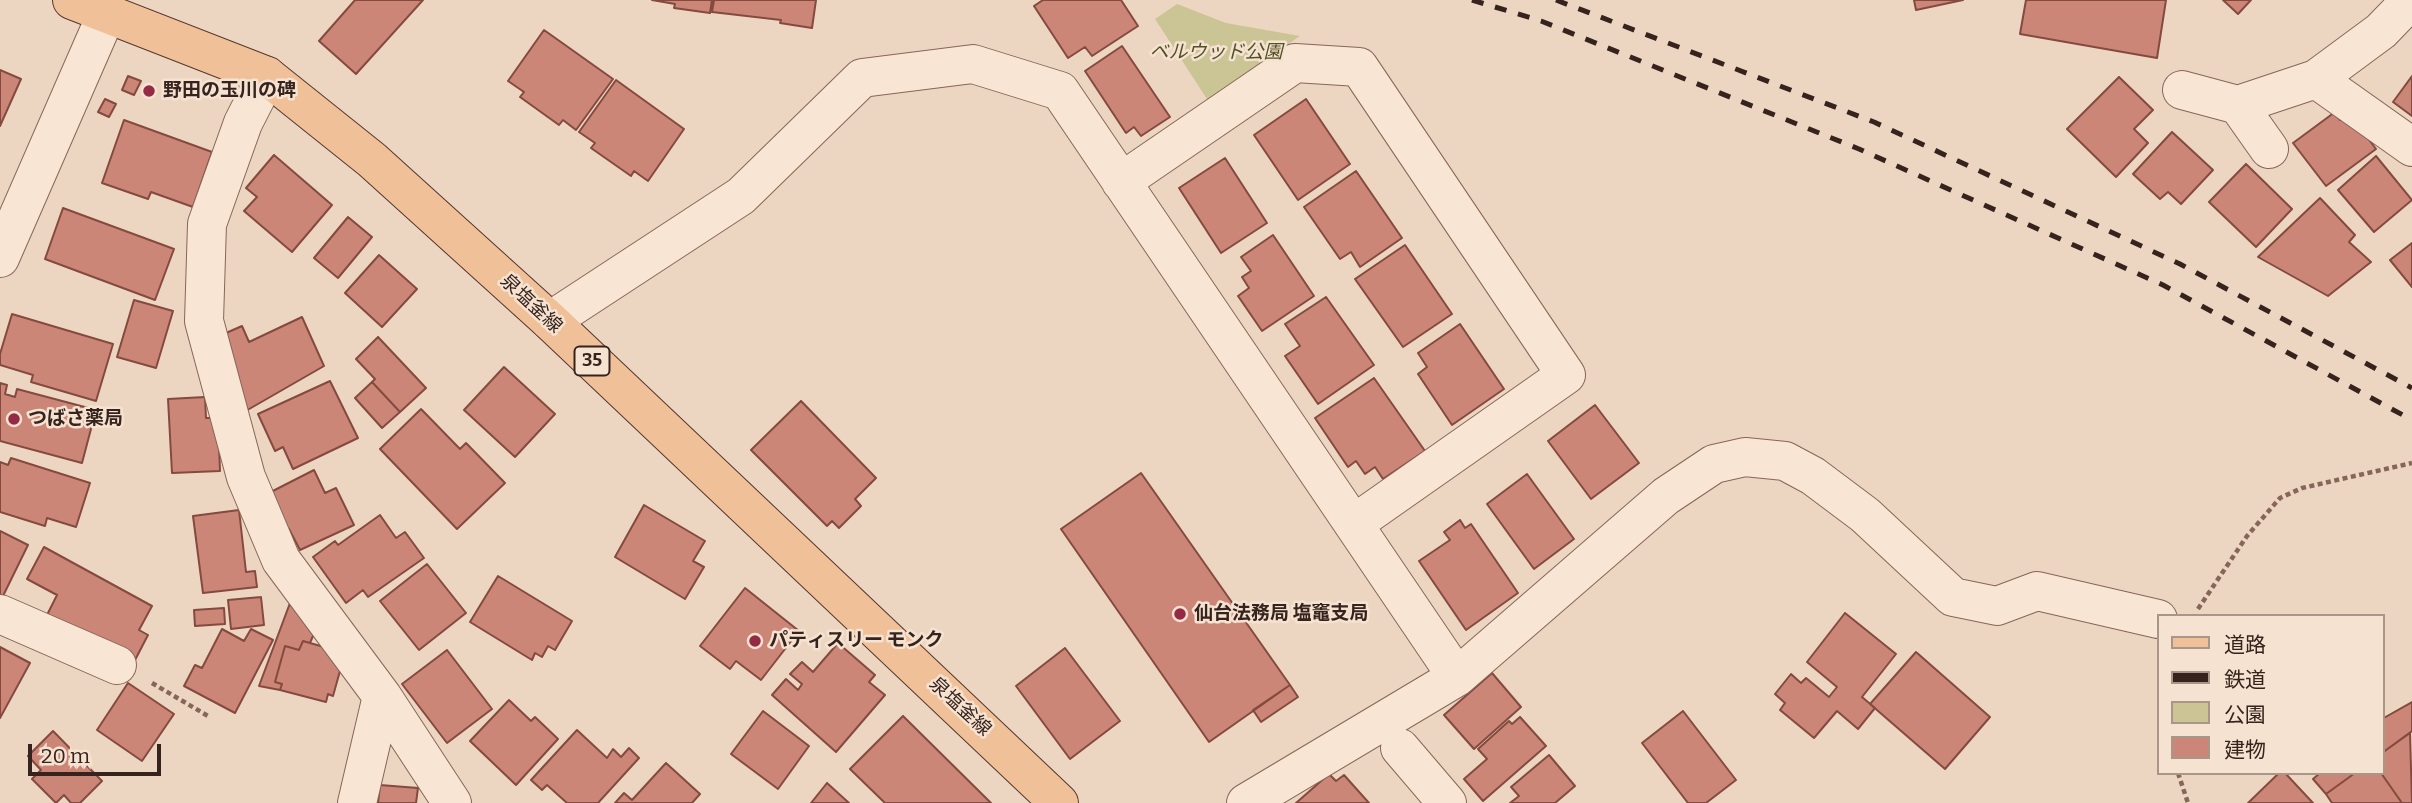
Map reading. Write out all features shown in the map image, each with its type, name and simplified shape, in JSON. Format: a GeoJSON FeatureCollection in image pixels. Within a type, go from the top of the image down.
{"type":"FeatureCollection","features":[{"type":"Feature","properties":{"kind":"main road","name":"泉塩釜線"},"geometry":{"type":"LineString","coordinates":[[90,6],[267,76],[372,160],[550,321],[1055,802]]}},
{"type":"Feature","properties":{"kind":"street"},"geometry":{"type":"LineString","coordinates":[[2182,90],[2238,105],[2316,79],[2381,31],[2412,0]]}},
{"type":"Feature","properties":{"kind":"street"},"geometry":{"type":"LineString","coordinates":[[0,258],[90,6]]}},
{"type":"Feature","properties":{"kind":"street"},"geometry":{"type":"LineString","coordinates":[[1121,182],[1295,63],[1359,67],[1566,375],[1354,523]]}},
{"type":"Feature","properties":{"kind":"street"},"geometry":{"type":"LineString","coordinates":[[550,321],[741,196],[862,78],[973,64],[1060,91],[1457,677]]}},
{"type":"Feature","properties":{"kind":"street"},"geometry":{"type":"LineString","coordinates":[[267,76],[243,123],[207,224],[204,321],[246,477],[281,560],[382,696],[452,803]]}},
{"type":"Feature","properties":{"kind":"street"},"geometry":{"type":"LineString","coordinates":[[2316,79],[2412,148]]}},
{"type":"Feature","properties":{"kind":"street"},"geometry":{"type":"LineString","coordinates":[[2238,105],[2269,149]]}},
{"type":"Feature","properties":{"kind":"street"},"geometry":{"type":"LineString","coordinates":[[1246,803],[1457,677],[1666,496],[1714,464],[1745,457],[1785,461],[1813,476],[1865,515],[1953,597],[1997,606],[2037,591],[2156,619]]}},
{"type":"Feature","properties":{"kind":"street"},"geometry":{"type":"LineString","coordinates":[[0,614],[117,665]]}},
{"type":"Feature","properties":{"kind":"street"},"geometry":{"type":"LineString","coordinates":[[357,803],[382,696]]}},
{"type":"Feature","properties":{"kind":"street"},"geometry":{"type":"LineString","coordinates":[[1400,748],[1447,803]]}},
{"type":"Feature","properties":{"kind":"path"},"geometry":{"type":"LineString","coordinates":[[2195,614],[2207,592],[2247,536],[2280,498],[2302,488],[2412,463]]}},
{"type":"Feature","properties":{"kind":"path"},"geometry":{"type":"LineString","coordinates":[[167,690],[208,716]]}},
{"type":"Feature","properties":{"kind":"path"},"geometry":{"type":"LineString","coordinates":[[2179,775],[2188,803]]}},
{"type":"Feature","properties":{"kind":"green space","name":"ベルウッド公園"},"geometry":{"type":"Polygon","coordinates":[[[1177,4],[1226,23],[1300,36],[1207,99],[1155,19],[1177,4]]]}},
{"type":"Feature","properties":{"kind":"building"},"geometry":{"type":"Polygon","coordinates":[[[355,0],[423,0],[356,74],[319,41],[355,0]]]}},
{"type":"Feature","properties":{"kind":"building"},"geometry":{"type":"Polygon","coordinates":[[[652,0],[712,0],[710,13],[674,8],[675,4],[652,0]]]}},
{"type":"Feature","properties":{"kind":"building"},"geometry":{"type":"Polygon","coordinates":[[[714,0],[816,0],[812,28],[780,23],[781,20],[712,12],[714,0]]]}},
{"type":"Feature","properties":{"kind":"building"},"geometry":{"type":"Polygon","coordinates":[[[1043,0],[1121,0],[1138,26],[1092,56],[1085,47],[1068,58],[1034,6],[1043,0]]]}},
{"type":"Feature","properties":{"kind":"building"},"geometry":{"type":"Polygon","coordinates":[[[1914,0],[1963,0],[1916,10],[1914,0]]]}},
{"type":"Feature","properties":{"kind":"building"},"geometry":{"type":"Polygon","coordinates":[[[2026,0],[2166,0],[2157,58],[2020,34],[2026,0]]]}},
{"type":"Feature","properties":{"kind":"building"},"geometry":{"type":"Polygon","coordinates":[[[2223,0],[2251,0],[2238,14],[2223,0]]]}},
{"type":"Feature","properties":{"kind":"building"},"geometry":{"type":"Polygon","coordinates":[[[544,30],[613,79],[576,130],[563,120],[559,125],[520,97],[524,92],[508,81],[544,30]]]}},
{"type":"Feature","properties":{"kind":"building"},"geometry":{"type":"Polygon","coordinates":[[[1122,46],[1170,117],[1141,136],[1134,127],[1126,133],[1085,71],[1122,46]]]}},
{"type":"Feature","properties":{"kind":"building"},"geometry":{"type":"Polygon","coordinates":[[[0,70],[21,79],[0,126],[0,70]]]}},
{"type":"Feature","properties":{"kind":"building"},"geometry":{"type":"Polygon","coordinates":[[[128,76],[141,81],[134,95],[122,90],[128,76]]]}},
{"type":"Feature","properties":{"kind":"building"},"geometry":{"type":"Polygon","coordinates":[[[2412,76],[2412,116],[2393,102],[2412,76]]]}},
{"type":"Feature","properties":{"kind":"building"},"geometry":{"type":"Polygon","coordinates":[[[2119,77],[2153,110],[2134,129],[2148,143],[2116,177],[2067,129],[2119,77]]]}},
{"type":"Feature","properties":{"kind":"building"},"geometry":{"type":"Polygon","coordinates":[[[616,80],[684,129],[648,181],[634,171],[631,176],[591,148],[595,143],[579,132],[616,80]]]}},
{"type":"Feature","properties":{"kind":"building"},"geometry":{"type":"Polygon","coordinates":[[[105,99],[116,104],[109,117],[98,112],[105,99]]]}},
{"type":"Feature","properties":{"kind":"building"},"geometry":{"type":"Polygon","coordinates":[[[1306,99],[1350,164],[1298,200],[1254,135],[1306,99]]]}},
{"type":"Feature","properties":{"kind":"building"},"geometry":{"type":"Polygon","coordinates":[[[2335,112],[2340,120],[2349,113],[2376,149],[2326,186],[2293,143],[2335,112]]]}},
{"type":"Feature","properties":{"kind":"building"},"geometry":{"type":"Polygon","coordinates":[[[124,120],[212,152],[193,207],[151,192],[148,199],[102,183],[124,120]]]}},
{"type":"Feature","properties":{"kind":"building"},"geometry":{"type":"Polygon","coordinates":[[[2172,132],[2213,170],[2181,204],[2168,192],[2160,199],[2133,174],[2172,132]]]}},
{"type":"Feature","properties":{"kind":"building"},"geometry":{"type":"Polygon","coordinates":[[[274,155],[332,205],[292,252],[244,211],[257,197],[246,188],[274,155]]]}},
{"type":"Feature","properties":{"kind":"building"},"geometry":{"type":"Polygon","coordinates":[[[2376,156],[2412,200],[2374,232],[2338,190],[2376,156]]]}},
{"type":"Feature","properties":{"kind":"building"},"geometry":{"type":"Polygon","coordinates":[[[1225,158],[1267,223],[1221,253],[1179,188],[1225,158]]]}},
{"type":"Feature","properties":{"kind":"building"},"geometry":{"type":"Polygon","coordinates":[[[2246,164],[2292,209],[2256,247],[2209,202],[2246,164]]]}},
{"type":"Feature","properties":{"kind":"building"},"geometry":{"type":"Polygon","coordinates":[[[1356,171],[1402,238],[1360,267],[1351,252],[1340,259],[1304,207],[1356,171]]]}},
{"type":"Feature","properties":{"kind":"building"},"geometry":{"type":"Polygon","coordinates":[[[2320,198],[2355,235],[2349,242],[2371,262],[2328,296],[2258,257],[2320,198]]]}},
{"type":"Feature","properties":{"kind":"building"},"geometry":{"type":"Polygon","coordinates":[[[63,208],[174,249],[155,300],[45,259],[63,208]]]}},
{"type":"Feature","properties":{"kind":"building"},"geometry":{"type":"Polygon","coordinates":[[[348,217],[372,237],[338,278],[314,258],[348,217]]]}},
{"type":"Feature","properties":{"kind":"building"},"geometry":{"type":"Polygon","coordinates":[[[1273,235],[1314,296],[1262,331],[1238,296],[1249,288],[1242,277],[1251,271],[1241,257],[1273,235]]]}},
{"type":"Feature","properties":{"kind":"building"},"geometry":{"type":"Polygon","coordinates":[[[2412,243],[2412,287],[2390,260],[2412,243]]]}},
{"type":"Feature","properties":{"kind":"building"},"geometry":{"type":"Polygon","coordinates":[[[1405,245],[1452,314],[1403,347],[1355,279],[1405,245]]]}},
{"type":"Feature","properties":{"kind":"building"},"geometry":{"type":"Polygon","coordinates":[[[379,255],[417,289],[382,327],[345,293],[379,255]]]}},
{"type":"Feature","properties":{"kind":"building"},"geometry":{"type":"Polygon","coordinates":[[[1326,297],[1374,365],[1318,404],[1285,356],[1300,346],[1285,324],[1326,297]]]}},
{"type":"Feature","properties":{"kind":"building"},"geometry":{"type":"Polygon","coordinates":[[[134,300],[173,311],[156,368],[117,357],[134,300]]]}},
{"type":"Feature","properties":{"kind":"building"},"geometry":{"type":"Polygon","coordinates":[[[12,314],[113,344],[96,401],[31,382],[33,375],[0,365],[0,354],[12,314]]]}},
{"type":"Feature","properties":{"kind":"building"},"geometry":{"type":"Polygon","coordinates":[[[302,317],[324,366],[244,412],[226,333],[242,326],[249,342],[302,317]]]}},
{"type":"Feature","properties":{"kind":"building"},"geometry":{"type":"Polygon","coordinates":[[[1460,324],[1504,389],[1452,425],[1418,374],[1427,367],[1418,353],[1460,324]]]}},
{"type":"Feature","properties":{"kind":"building"},"geometry":{"type":"Polygon","coordinates":[[[378,337],[426,388],[400,412],[372,382],[375,379],[356,359],[378,337]]]}},
{"type":"Feature","properties":{"kind":"building"},"geometry":{"type":"Polygon","coordinates":[[[504,367],[555,414],[515,457],[464,410],[504,367]]]}},
{"type":"Feature","properties":{"kind":"building"},"geometry":{"type":"Polygon","coordinates":[[[1374,378],[1425,451],[1383,479],[1375,467],[1365,474],[1356,461],[1348,467],[1315,418],[1374,378]]]}},
{"type":"Feature","properties":{"kind":"building"},"geometry":{"type":"Polygon","coordinates":[[[330,381],[358,438],[293,469],[283,447],[275,451],[258,414],[330,381]]]}},
{"type":"Feature","properties":{"kind":"building"},"geometry":{"type":"Polygon","coordinates":[[[372,382],[400,412],[382,428],[355,398],[372,382]]]}},
{"type":"Feature","properties":{"kind":"building"},"geometry":{"type":"Polygon","coordinates":[[[0,383],[7,385],[5,394],[15,397],[17,389],[96,410],[82,463],[0,441],[0,383]]]}},
{"type":"Feature","properties":{"kind":"building"},"geometry":{"type":"Polygon","coordinates":[[[205,397],[206,418],[218,418],[220,471],[172,473],[168,399],[205,397]]]}},
{"type":"Feature","properties":{"kind":"building"},"geometry":{"type":"Polygon","coordinates":[[[801,401],[876,478],[855,499],[861,506],[839,528],[832,521],[827,526],[751,450],[801,401]]]}},
{"type":"Feature","properties":{"kind":"building"},"geometry":{"type":"Polygon","coordinates":[[[1595,405],[1639,463],[1591,499],[1548,441],[1595,405]]]}},
{"type":"Feature","properties":{"kind":"building"},"geometry":{"type":"Polygon","coordinates":[[[421,409],[460,449],[466,443],[505,483],[457,529],[380,449],[421,409]]]}},
{"type":"Feature","properties":{"kind":"building"},"geometry":{"type":"Polygon","coordinates":[[[11,458],[90,483],[76,527],[47,518],[45,526],[0,512],[0,462],[8,465],[11,458]]]}},
{"type":"Feature","properties":{"kind":"building"},"geometry":{"type":"Polygon","coordinates":[[[314,470],[325,493],[336,488],[354,525],[300,550],[289,529],[281,533],[263,496],[314,470]]]}},
{"type":"Feature","properties":{"kind":"building"},"geometry":{"type":"Polygon","coordinates":[[[1141,473],[1290,685],[1209,742],[1061,529],[1141,473]]]}},
{"type":"Feature","properties":{"kind":"building"},"geometry":{"type":"Polygon","coordinates":[[[1527,474],[1574,539],[1534,569],[1487,504],[1527,474]]]}},
{"type":"Feature","properties":{"kind":"building"},"geometry":{"type":"Polygon","coordinates":[[[644,505],[705,541],[693,561],[704,567],[685,599],[615,557],[644,505]]]}},
{"type":"Feature","properties":{"kind":"building"},"geometry":{"type":"Polygon","coordinates":[[[239,510],[246,572],[255,571],[257,587],[203,593],[193,516],[239,510]]]}},
{"type":"Feature","properties":{"kind":"building"},"geometry":{"type":"Polygon","coordinates":[[[380,515],[396,538],[405,532],[424,558],[368,597],[363,590],[346,603],[313,557],[335,541],[338,545],[380,515]]]}},
{"type":"Feature","properties":{"kind":"building"},"geometry":{"type":"Polygon","coordinates":[[[1460,520],[1465,528],[1471,524],[1518,593],[1466,630],[1419,561],[1450,540],[1444,532],[1460,520]]]}},
{"type":"Feature","properties":{"kind":"building"},"geometry":{"type":"Polygon","coordinates":[[[0,531],[28,545],[2,598],[0,597],[0,531]]]}},
{"type":"Feature","properties":{"kind":"building"},"geometry":{"type":"Polygon","coordinates":[[[44,547],[152,606],[139,630],[148,635],[134,662],[47,615],[57,595],[27,579],[44,547]]]}},
{"type":"Feature","properties":{"kind":"building"},"geometry":{"type":"Polygon","coordinates":[[[427,564],[466,613],[419,650],[380,601],[427,564]]]}},
{"type":"Feature","properties":{"kind":"building"},"geometry":{"type":"Polygon","coordinates":[[[498,576],[572,621],[555,650],[548,646],[542,657],[535,653],[532,660],[470,622],[498,576]]]}},
{"type":"Feature","properties":{"kind":"building"},"geometry":{"type":"Polygon","coordinates":[[[745,588],[799,631],[761,680],[736,661],[730,669],[700,646],[745,588]]]}},
{"type":"Feature","properties":{"kind":"building"},"geometry":{"type":"Polygon","coordinates":[[[261,597],[264,625],[231,629],[228,600],[261,597]]]}},
{"type":"Feature","properties":{"kind":"building"},"geometry":{"type":"Polygon","coordinates":[[[290,603],[318,624],[310,643],[303,641],[299,650],[285,646],[275,682],[282,684],[280,690],[259,686],[290,603]]]}},
{"type":"Feature","properties":{"kind":"building"},"geometry":{"type":"Polygon","coordinates":[[[224,608],[225,624],[195,626],[194,610],[224,608]]]}},
{"type":"Feature","properties":{"kind":"building"},"geometry":{"type":"Polygon","coordinates":[[[1845,613],[1896,654],[1862,697],[1875,708],[1858,729],[1837,711],[1814,738],[1780,710],[1785,703],[1775,694],[1791,674],[1801,683],[1806,678],[1829,697],[1837,687],[1807,662],[1845,613]]]}},
{"type":"Feature","properties":{"kind":"building"},"geometry":{"type":"Polygon","coordinates":[[[222,629],[244,641],[251,629],[273,640],[235,713],[184,686],[195,665],[202,668],[222,629]]]}},
{"type":"Feature","properties":{"kind":"building"},"geometry":{"type":"Polygon","coordinates":[[[303,641],[345,653],[333,696],[328,694],[326,702],[280,690],[282,684],[275,682],[285,646],[299,650],[303,641]]]}},
{"type":"Feature","properties":{"kind":"building"},"geometry":{"type":"Polygon","coordinates":[[[838,643],[875,675],[869,682],[885,695],[836,752],[772,695],[786,679],[798,690],[802,684],[790,674],[802,662],[813,672],[838,643]]]}},
{"type":"Feature","properties":{"kind":"building"},"geometry":{"type":"Polygon","coordinates":[[[0,647],[30,663],[0,718],[0,647]]]}},
{"type":"Feature","properties":{"kind":"building"},"geometry":{"type":"Polygon","coordinates":[[[1065,648],[1120,721],[1070,759],[1016,686],[1065,648]]]}},
{"type":"Feature","properties":{"kind":"building"},"geometry":{"type":"Polygon","coordinates":[[[447,650],[492,709],[447,743],[402,684],[447,650]]]}},
{"type":"Feature","properties":{"kind":"building"},"geometry":{"type":"Polygon","coordinates":[[[1916,652],[1990,717],[1945,769],[1870,704],[1916,652]]]}},
{"type":"Feature","properties":{"kind":"building"},"geometry":{"type":"Polygon","coordinates":[[[1492,673],[1521,707],[1474,749],[1444,715],[1492,673]]]}},
{"type":"Feature","properties":{"kind":"building"},"geometry":{"type":"Polygon","coordinates":[[[128,683],[174,714],[142,761],[97,730],[128,683]]]}},
{"type":"Feature","properties":{"kind":"building"},"geometry":{"type":"Polygon","coordinates":[[[1290,685],[1298,697],[1261,722],[1253,710],[1290,685]]]}},
{"type":"Feature","properties":{"kind":"building"},"geometry":{"type":"Polygon","coordinates":[[[509,700],[531,721],[535,717],[558,739],[516,785],[470,741],[509,700]]]}},
{"type":"Feature","properties":{"kind":"building"},"geometry":{"type":"Polygon","coordinates":[[[2412,702],[2412,731],[2384,752],[2384,718],[2412,702]]]}},
{"type":"Feature","properties":{"kind":"building"},"geometry":{"type":"Polygon","coordinates":[[[763,711],[809,746],[778,789],[731,754],[763,711]]]}},
{"type":"Feature","properties":{"kind":"building"},"geometry":{"type":"Polygon","coordinates":[[[1683,711],[1736,780],[1706,803],[1688,803],[1642,743],[1683,711]]]}},
{"type":"Feature","properties":{"kind":"building"},"geometry":{"type":"Polygon","coordinates":[[[903,716],[991,803],[885,803],[850,769],[903,716]]]}},
{"type":"Feature","properties":{"kind":"building"},"geometry":{"type":"Polygon","coordinates":[[[1520,717],[1546,746],[1483,801],[1464,779],[1487,759],[1478,749],[1509,721],[1512,724],[1520,717]]]}},
{"type":"Feature","properties":{"kind":"building"},"geometry":{"type":"Polygon","coordinates":[[[577,730],[607,758],[613,749],[621,757],[629,748],[639,758],[598,803],[567,803],[547,785],[542,790],[531,780],[577,730]]]}},
{"type":"Feature","properties":{"kind":"building"},"geometry":{"type":"Polygon","coordinates":[[[53,731],[102,781],[80,803],[71,803],[64,795],[56,803],[32,779],[41,770],[28,756],[53,731]]]}},
{"type":"Feature","properties":{"kind":"building"},"geometry":{"type":"Polygon","coordinates":[[[2410,733],[2412,803],[2402,803],[2382,775],[2384,752],[2410,733]]]}},
{"type":"Feature","properties":{"kind":"building"},"geometry":{"type":"Polygon","coordinates":[[[1549,755],[1575,786],[1555,803],[1510,803],[1519,796],[1511,787],[1549,755]]]}},
{"type":"Feature","properties":{"kind":"building"},"geometry":{"type":"Polygon","coordinates":[[[666,763],[700,794],[692,803],[615,803],[624,793],[632,800],[666,763]]]}},
{"type":"Feature","properties":{"kind":"building"},"geometry":{"type":"Polygon","coordinates":[[[1329,774],[1336,781],[1344,775],[1369,803],[1296,803],[1329,774]]]}},
{"type":"Feature","properties":{"kind":"building"},"geometry":{"type":"Polygon","coordinates":[[[2277,775],[2287,775],[2313,803],[2248,803],[2277,775]]]}},
{"type":"Feature","properties":{"kind":"building"},"geometry":{"type":"Polygon","coordinates":[[[2318,775],[2352,775],[2326,794],[2313,779],[2318,775]]]}},
{"type":"Feature","properties":{"kind":"building"},"geometry":{"type":"Polygon","coordinates":[[[2352,775],[2382,775],[2402,803],[2332,803],[2326,794],[2352,775]]]}},
{"type":"Feature","properties":{"kind":"building"},"geometry":{"type":"Polygon","coordinates":[[[827,783],[849,803],[811,803],[827,783]]]}},
{"type":"Feature","properties":{"kind":"building"},"geometry":{"type":"Polygon","coordinates":[[[380,785],[418,788],[416,803],[378,803],[380,785]]]}},
{"type":"Feature","properties":{"kind":"railway"},"geometry":{"type":"LineString","coordinates":[[1472,0],[1541,21],[1859,149],[2163,285],[2412,420]]}},
{"type":"Feature","properties":{"kind":"railway"},"geometry":{"type":"LineString","coordinates":[[1556,0],[1874,122],[2180,264],[2412,388]]}},
{"type":"Feature","properties":{"kind":"place","name":"野田の玉川の碑"},"geometry":{"type":"Point","coordinates":[149,91]}},
{"type":"Feature","properties":{"kind":"place","name":"つばさ薬局"},"geometry":{"type":"Point","coordinates":[14,419]}},
{"type":"Feature","properties":{"kind":"place","name":"仙台法務局 塩竈支局"},"geometry":{"type":"Point","coordinates":[1180,614]}},
{"type":"Feature","properties":{"kind":"place","name":"パティスリー モンク"},"geometry":{"type":"Point","coordinates":[755,641]}}]}
